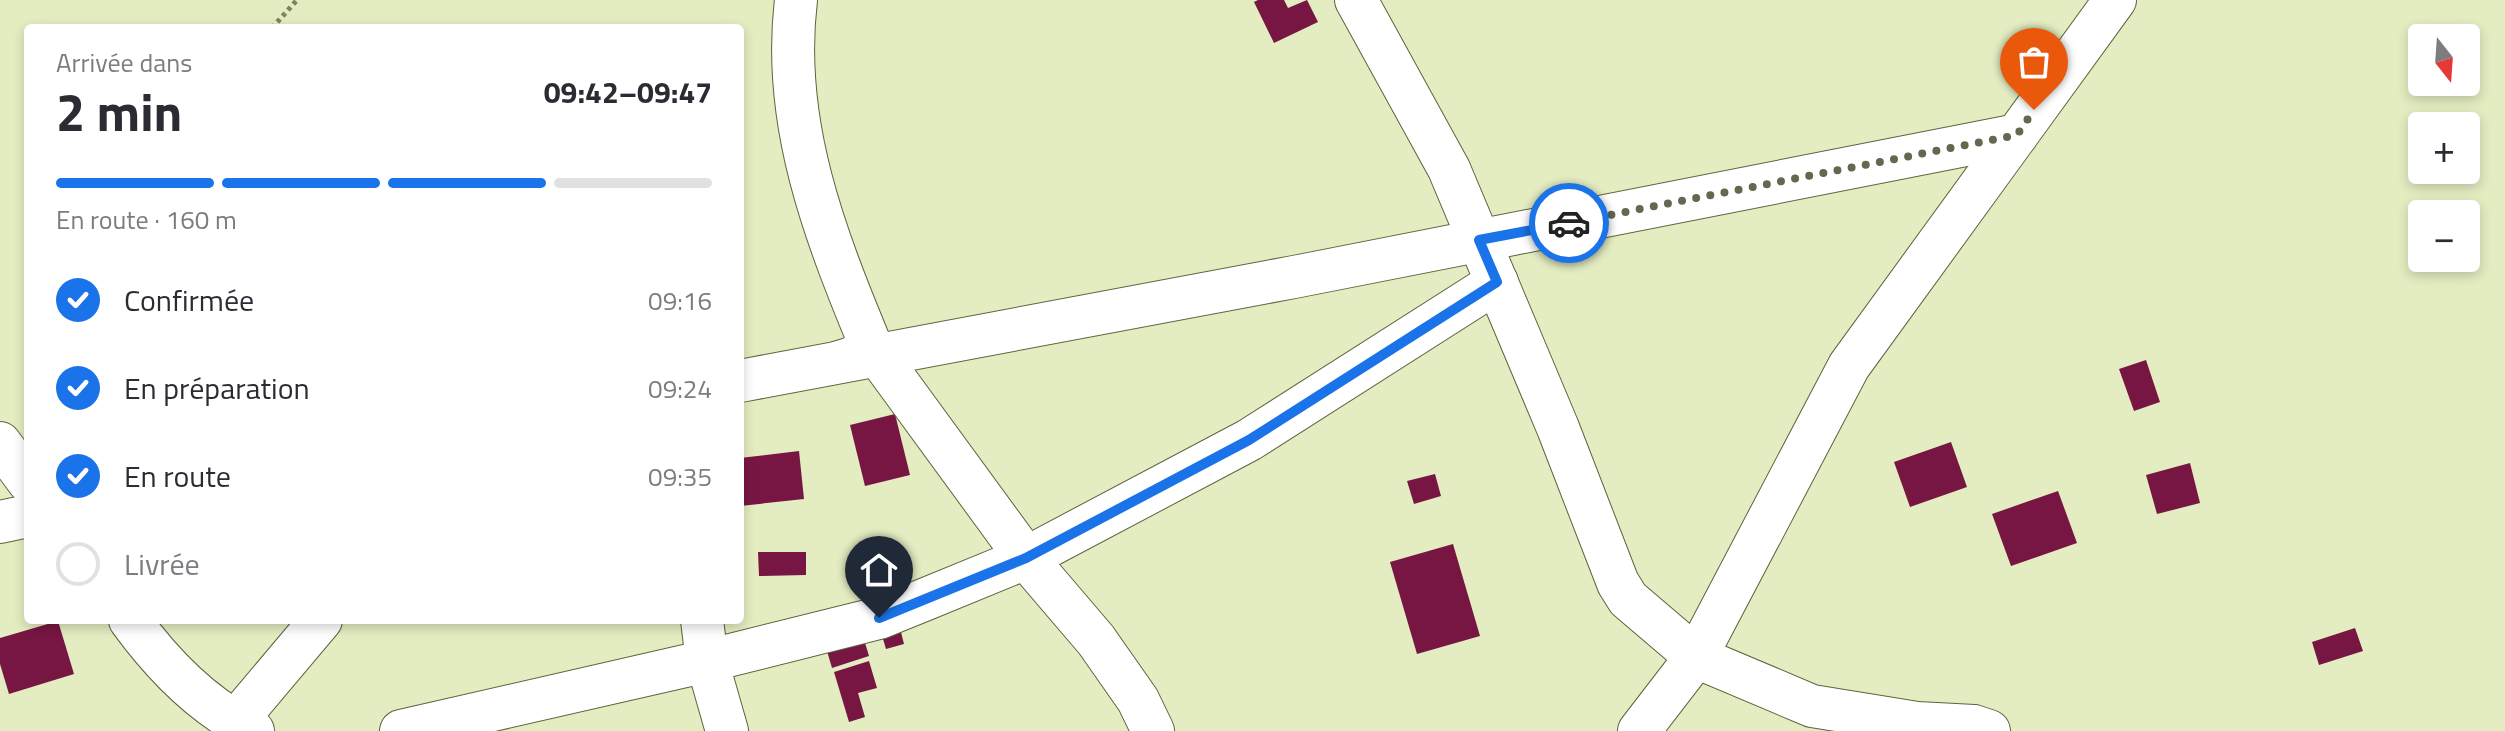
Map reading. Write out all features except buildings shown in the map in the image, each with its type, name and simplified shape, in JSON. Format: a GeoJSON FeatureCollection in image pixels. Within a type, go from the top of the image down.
{"type":"FeatureCollection","features":[{"type":"Feature","properties":{"kind":"street"},"geometry":{"type":"LineString","coordinates":[[796,0],[792,67],[808,174],[822,222],[874,351],[1026,558],[1096,640],[1138,700],[1153,731]]}},
{"type":"Feature","properties":{"kind":"street"},"geometry":{"type":"LineString","coordinates":[[1356,0],[1449,169],[1558,428],[1618,583],[1628,599],[1696,657],[1812,706],[1917,723],[1974,726],[1989,731]]}},
{"type":"Feature","properties":{"kind":"street"},"geometry":{"type":"LineString","coordinates":[[1639,731],[1696,657],[1849,366],[2115,0]]}},
{"type":"Feature","properties":{"kind":"street"},"geometry":{"type":"LineString","coordinates":[[744,403],[789,379],[874,351],[1479,240],[2017,135]]}},
{"type":"Feature","properties":{"kind":"street"},"geometry":{"type":"LineString","coordinates":[[401,731],[879,618],[1026,558],[1249,440],[1497,282]]}},
{"type":"Feature","properties":{"kind":"street"},"geometry":{"type":"LineString","coordinates":[[744,380],[833,364]]}},
{"type":"Feature","properties":{"kind":"street"},"geometry":{"type":"LineString","coordinates":[[0,443],[24,476]]}},
{"type":"Feature","properties":{"kind":"street"},"geometry":{"type":"LineString","coordinates":[[0,522],[24,517]]}},
{"type":"Feature","properties":{"kind":"street"},"geometry":{"type":"LineString","coordinates":[[133,624],[187,684],[244,726],[318,624]]}},
{"type":"Feature","properties":{"kind":"street"},"geometry":{"type":"LineString","coordinates":[[702,624],[707,661],[727,731]]}},
{"type":"Feature","properties":{"kind":"path"},"geometry":{"type":"LineString","coordinates":[[276,24],[297,0]]}},
{"type":"Feature","properties":{"kind":"way so far"},"geometry":{"type":"LineString","coordinates":[[1569,223],[2017,135],[2034,110]]}},
{"type":"Feature","properties":{"kind":"route"},"geometry":{"type":"LineString","coordinates":[[879,618],[1026,558],[1249,440],[1497,282],[1479,240],[1569,223]]}}]}
